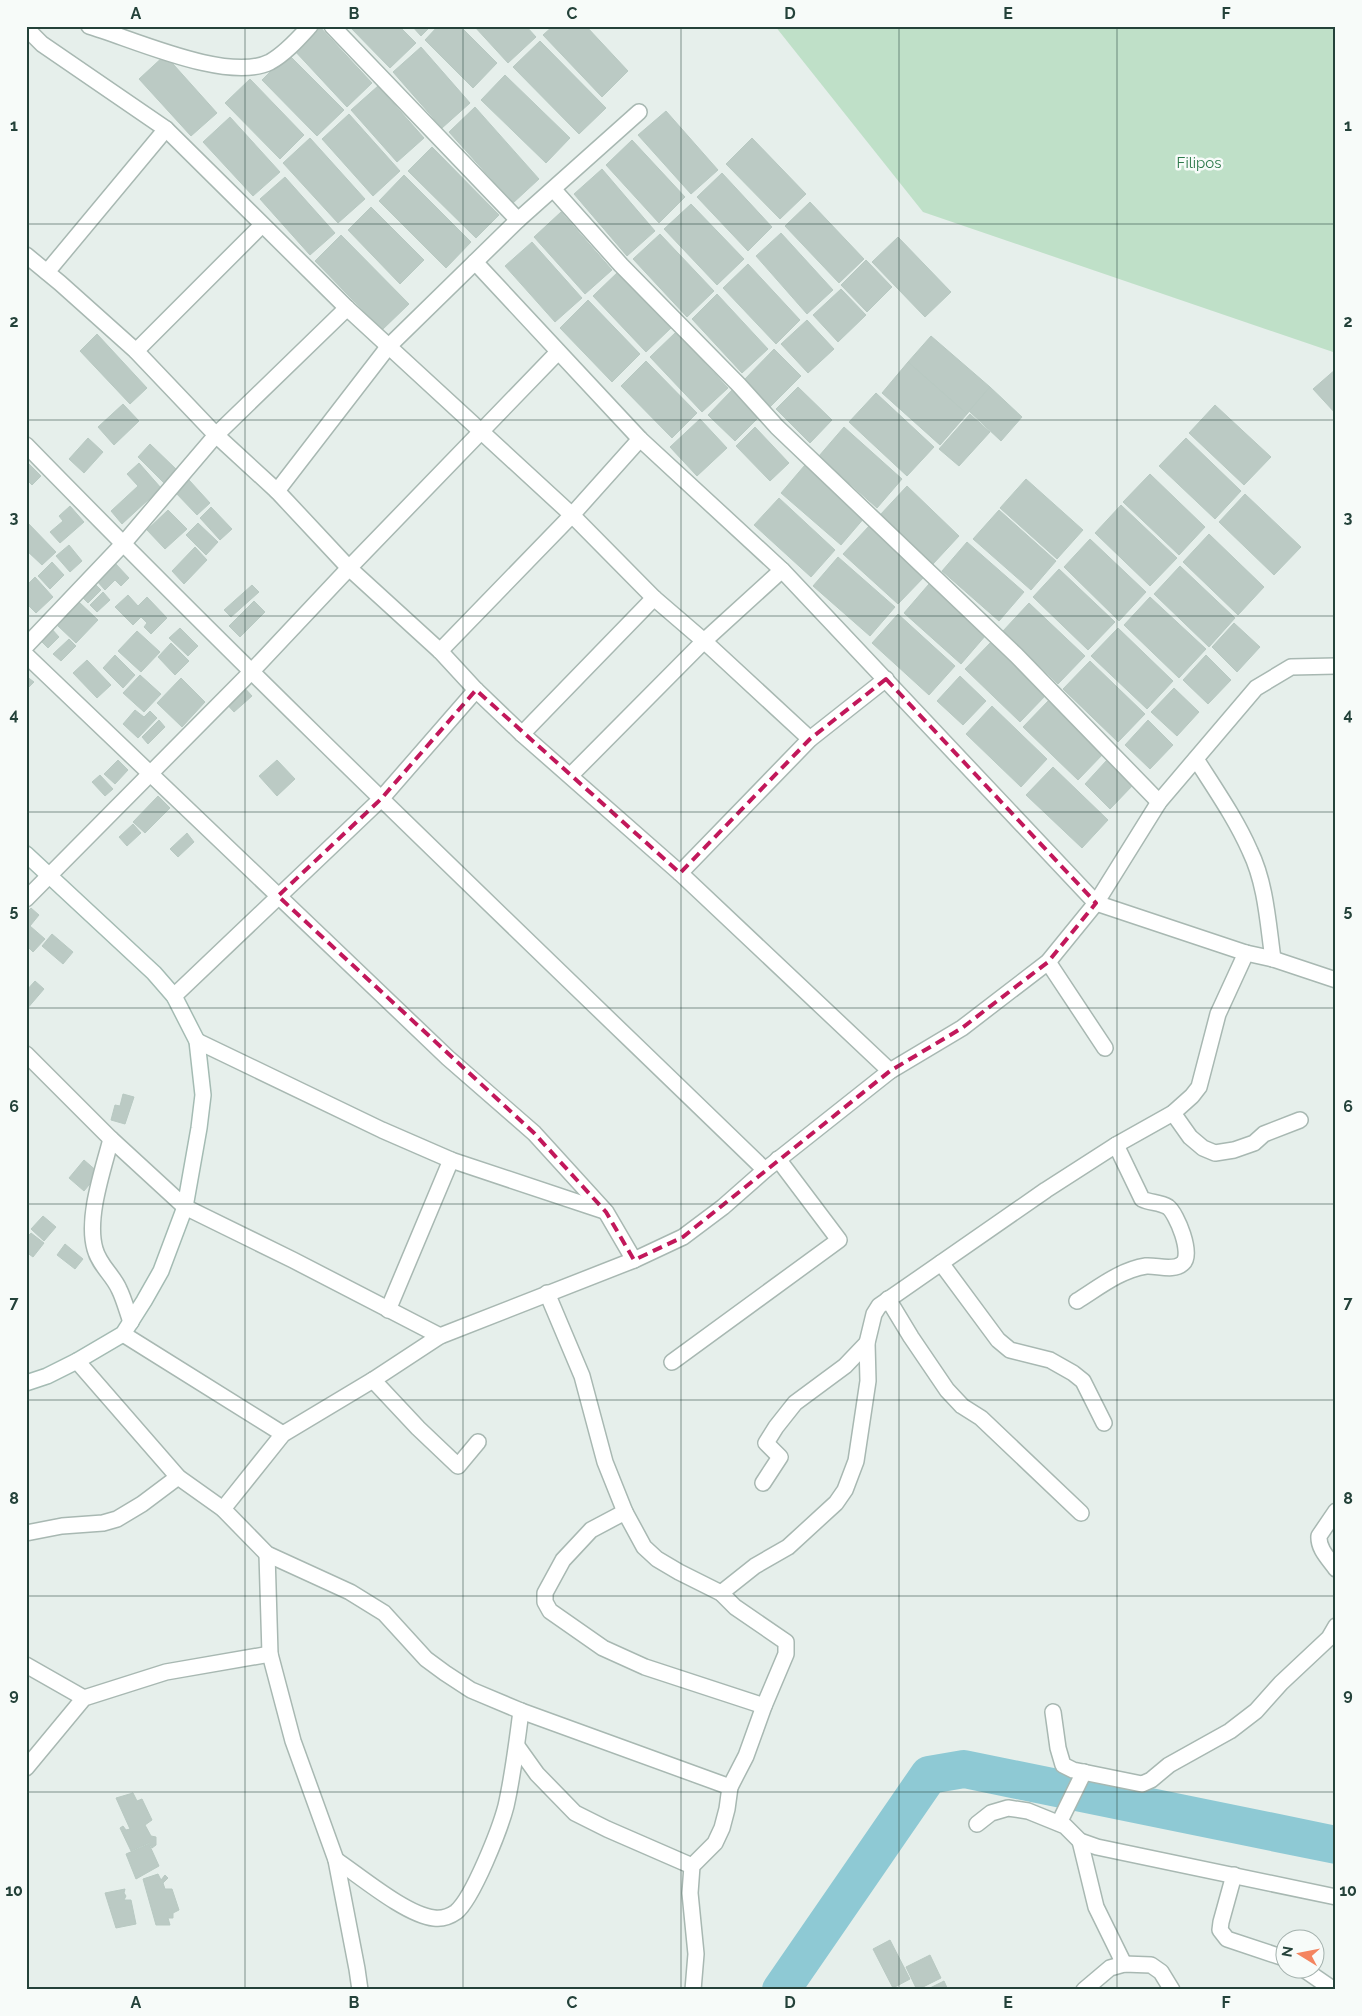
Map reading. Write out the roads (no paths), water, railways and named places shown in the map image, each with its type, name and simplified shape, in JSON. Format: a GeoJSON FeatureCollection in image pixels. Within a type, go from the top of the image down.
{"type":"FeatureCollection","features":[{"type":"Feature","properties":{"kind":"street"},"geometry":{"type":"LineString","coordinates":[[89,26],[172,54],[221,66],[244,68],[271,62],[310,26]]}},
{"type":"Feature","properties":{"kind":"street"},"geometry":{"type":"LineString","coordinates":[[332,26],[518,220]]}},
{"type":"Feature","properties":{"kind":"street"},"geometry":{"type":"LineString","coordinates":[[26,28],[42,44],[166,128],[346,308],[572,515],[654,598],[810,739]]}},
{"type":"Feature","properties":{"kind":"street"},"geometry":{"type":"LineString","coordinates":[[277,491],[388,347],[518,220],[554,190],[639,112]]}},
{"type":"Feature","properties":{"kind":"street"},"geometry":{"type":"LineString","coordinates":[[47,272],[166,128]]}},
{"type":"Feature","properties":{"kind":"street"},"geometry":{"type":"LineString","coordinates":[[554,190],[621,265],[739,385],[777,427],[1016,655],[1159,802]]}},
{"type":"Feature","properties":{"kind":"street"},"geometry":{"type":"LineString","coordinates":[[136,351],[262,226]]}},
{"type":"Feature","properties":{"kind":"street"},"geometry":{"type":"LineString","coordinates":[[26,255],[136,351],[216,435],[277,491],[349,568],[440,651],[476,690],[522,734],[680,873],[890,1071]]}},
{"type":"Feature","properties":{"kind":"street"},"geometry":{"type":"LineString","coordinates":[[475,262],[640,439],[782,570],[1096,903],[1246,953],[1273,959],[1336,980]]}},
{"type":"Feature","properties":{"kind":"street"},"geometry":{"type":"LineString","coordinates":[[26,646],[123,544],[216,435],[346,308]]}},
{"type":"Feature","properties":{"kind":"street"},"geometry":{"type":"LineString","coordinates":[[26,899],[252,671],[481,430],[558,352]]}},
{"type":"Feature","properties":{"kind":"street"},"geometry":{"type":"LineString","coordinates":[[440,651],[572,515],[640,439]]}},
{"type":"Feature","properties":{"kind":"street"},"geometry":{"type":"LineString","coordinates":[[26,445],[381,800],[765,1170]]}},
{"type":"Feature","properties":{"kind":"street"},"geometry":{"type":"LineString","coordinates":[[571,776],[704,642],[782,570]]}},
{"type":"Feature","properties":{"kind":"street"},"geometry":{"type":"LineString","coordinates":[[522,734],[654,598]]}},
{"type":"Feature","properties":{"kind":"street"},"geometry":{"type":"LineString","coordinates":[[26,655],[448,1058],[534,1133],[606,1212],[634,1260]]}},
{"type":"Feature","properties":{"kind":"street"},"geometry":{"type":"LineString","coordinates":[[223,1510],[283,1434],[373,1380],[440,1336],[634,1260],[683,1237],[723,1207],[765,1170],[890,1071],[962,1028],[1048,962],[1096,903],[1159,802],[1256,688],[1291,667],[1336,666]]}},
{"type":"Feature","properties":{"kind":"street"},"geometry":{"type":"LineString","coordinates":[[680,873],[810,739],[886,679]]}},
{"type":"Feature","properties":{"kind":"street"},"geometry":{"type":"LineString","coordinates":[[174,996],[381,800],[476,690]]}},
{"type":"Feature","properties":{"kind":"street"},"geometry":{"type":"LineString","coordinates":[[1196,759],[1251,852],[1263,894],[1273,959]]}},
{"type":"Feature","properties":{"kind":"street"},"geometry":{"type":"LineString","coordinates":[[26,854],[154,973],[174,996],[197,1042],[203,1095],[200,1128],[185,1208],[161,1271],[127,1328],[77,1361],[47,1376],[26,1383]]}},
{"type":"Feature","properties":{"kind":"street"},"geometry":{"type":"LineString","coordinates":[[720,1593],[755,1566],[788,1547],[836,1503],[845,1490],[856,1461],[868,1381],[867,1342],[874,1314],[879,1306],[1046,1190],[1116,1145],[1173,1113],[1192,1096],[1199,1088],[1218,1014],[1246,953]]}},
{"type":"Feature","properties":{"kind":"street"},"geometry":{"type":"LineString","coordinates":[[1048,962],[1105,1048]]}},
{"type":"Feature","properties":{"kind":"street"},"geometry":{"type":"LineString","coordinates":[[197,1042],[382,1130],[451,1160],[606,1212]]}},
{"type":"Feature","properties":{"kind":"street"},"geometry":{"type":"LineString","coordinates":[[26,1054],[111,1139],[185,1208],[293,1260],[440,1336]]}},
{"type":"Feature","properties":{"kind":"street"},"geometry":{"type":"LineString","coordinates":[[1173,1113],[1190,1137],[1203,1148],[1215,1153],[1234,1150],[1254,1143],[1264,1134],[1300,1120]]}},
{"type":"Feature","properties":{"kind":"street"},"geometry":{"type":"LineString","coordinates":[[111,1139],[93,1220],[93,1239],[95,1251],[119,1288],[127,1328],[283,1434]]}},
{"type":"Feature","properties":{"kind":"street"},"geometry":{"type":"LineString","coordinates":[[1078,1301],[1118,1275],[1146,1266],[1176,1266],[1183,1263],[1186,1258],[1187,1253],[1178,1220],[1168,1207],[1159,1203],[1149,1203],[1142,1199],[1116,1145]]}},
{"type":"Feature","properties":{"kind":"street"},"geometry":{"type":"LineString","coordinates":[[388,1310],[451,1160]]}},
{"type":"Feature","properties":{"kind":"street"},"geometry":{"type":"LineString","coordinates":[[672,1362],[839,1240],[778,1160]]}},
{"type":"Feature","properties":{"kind":"street"},"geometry":{"type":"LineString","coordinates":[[941,1263],[998,1340],[1010,1350],[1050,1360],[1073,1372],[1083,1381],[1104,1423]]}},
{"type":"Feature","properties":{"kind":"street"},"geometry":{"type":"LineString","coordinates":[[547,1293],[582,1376],[605,1462],[625,1512],[644,1548],[680,1572],[720,1593],[735,1607],[786,1642],[786,1654],[746,1756],[730,1787],[727,1809],[715,1843],[692,1866],[690,1893],[696,1954],[693,1990]]}},
{"type":"Feature","properties":{"kind":"street"},"geometry":{"type":"LineString","coordinates":[[888,1299],[931,1366],[962,1406],[981,1418],[1081,1513]]}},
{"type":"Feature","properties":{"kind":"street"},"geometry":{"type":"LineString","coordinates":[[763,1483],[780,1457],[766,1444],[776,1427],[796,1403],[845,1366],[867,1342]]}},
{"type":"Feature","properties":{"kind":"street"},"geometry":{"type":"LineString","coordinates":[[77,1361],[178,1477],[223,1510],[267,1554],[350,1592],[384,1613],[426,1659],[445,1674],[472,1690],[521,1712],[730,1787]]}},
{"type":"Feature","properties":{"kind":"street"},"geometry":{"type":"LineString","coordinates":[[373,1380],[418,1428],[458,1466],[478,1442]]}},
{"type":"Feature","properties":{"kind":"street"},"geometry":{"type":"LineString","coordinates":[[26,1534],[62,1526],[102,1523],[117,1519],[142,1504],[178,1477]]}},
{"type":"Feature","properties":{"kind":"street"},"geometry":{"type":"LineString","coordinates":[[1336,1511],[1319,1536],[1321,1549],[1336,1569]]}},
{"type":"Feature","properties":{"kind":"street"},"geometry":{"type":"LineString","coordinates":[[625,1512],[591,1530],[563,1560],[545,1593],[545,1602],[550,1611],[603,1648],[645,1667],[764,1706]]}},
{"type":"Feature","properties":{"kind":"street"},"geometry":{"type":"LineString","coordinates":[[267,1554],[270,1654],[293,1741],[336,1860],[358,1969],[360,1990]]}},
{"type":"Feature","properties":{"kind":"street"},"geometry":{"type":"LineString","coordinates":[[1053,1712],[1060,1762],[1063,1765],[1084,1774],[1142,1784],[1151,1780],[1169,1765],[1230,1731],[1256,1711],[1281,1683],[1329,1638],[1336,1626]]}},
{"type":"Feature","properties":{"kind":"street"},"geometry":{"type":"LineString","coordinates":[[26,1768],[84,1698],[166,1672],[270,1654]]}},
{"type":"Feature","properties":{"kind":"street"},"geometry":{"type":"LineString","coordinates":[[26,1665],[84,1698]]}},
{"type":"Feature","properties":{"kind":"street"},"geometry":{"type":"LineString","coordinates":[[336,1860],[391,1898],[423,1915],[441,1918],[456,1912],[466,1901],[475,1884],[498,1832],[505,1808],[517,1746],[521,1712]]}},
{"type":"Feature","properties":{"kind":"street"},"geometry":{"type":"LineString","coordinates":[[517,1746],[537,1774],[575,1813],[692,1866]]}},
{"type":"Feature","properties":{"kind":"street"},"geometry":{"type":"LineString","coordinates":[[1059,1822],[1084,1774]]}},
{"type":"Feature","properties":{"kind":"street"},"geometry":{"type":"LineString","coordinates":[[978,1824],[991,1813],[1008,1808],[1028,1811],[1066,1826],[1080,1841],[1096,1907],[1124,1964]]}},
{"type":"Feature","properties":{"kind":"street"},"geometry":{"type":"LineString","coordinates":[[1080,1841],[1336,1897]]}},
{"type":"Feature","properties":{"kind":"street"},"geometry":{"type":"LineString","coordinates":[[1234,1875],[1220,1930],[1227,1939],[1274,1955]]}},
{"type":"Feature","properties":{"kind":"street"},"geometry":{"type":"LineString","coordinates":[[1084,1990],[1110,1968],[1124,1964],[1151,1965],[1161,1972],[1172,1990]]}},
{"type":"Feature","properties":{"kind":"street"},"geometry":{"type":"LineString","coordinates":[[1317,1978],[1334,1990]]}},
{"type":"Feature","properties":{"kind":"waterway"},"geometry":{"type":"LineString","coordinates":[[781,1990],[929,1775],[964,1769],[1336,1845]]}},
{"type":"Feature","properties":{"kind":"park label","name":"Filipos"},"geometry":{"type":"Point","coordinates":[1199,163]}}]}
